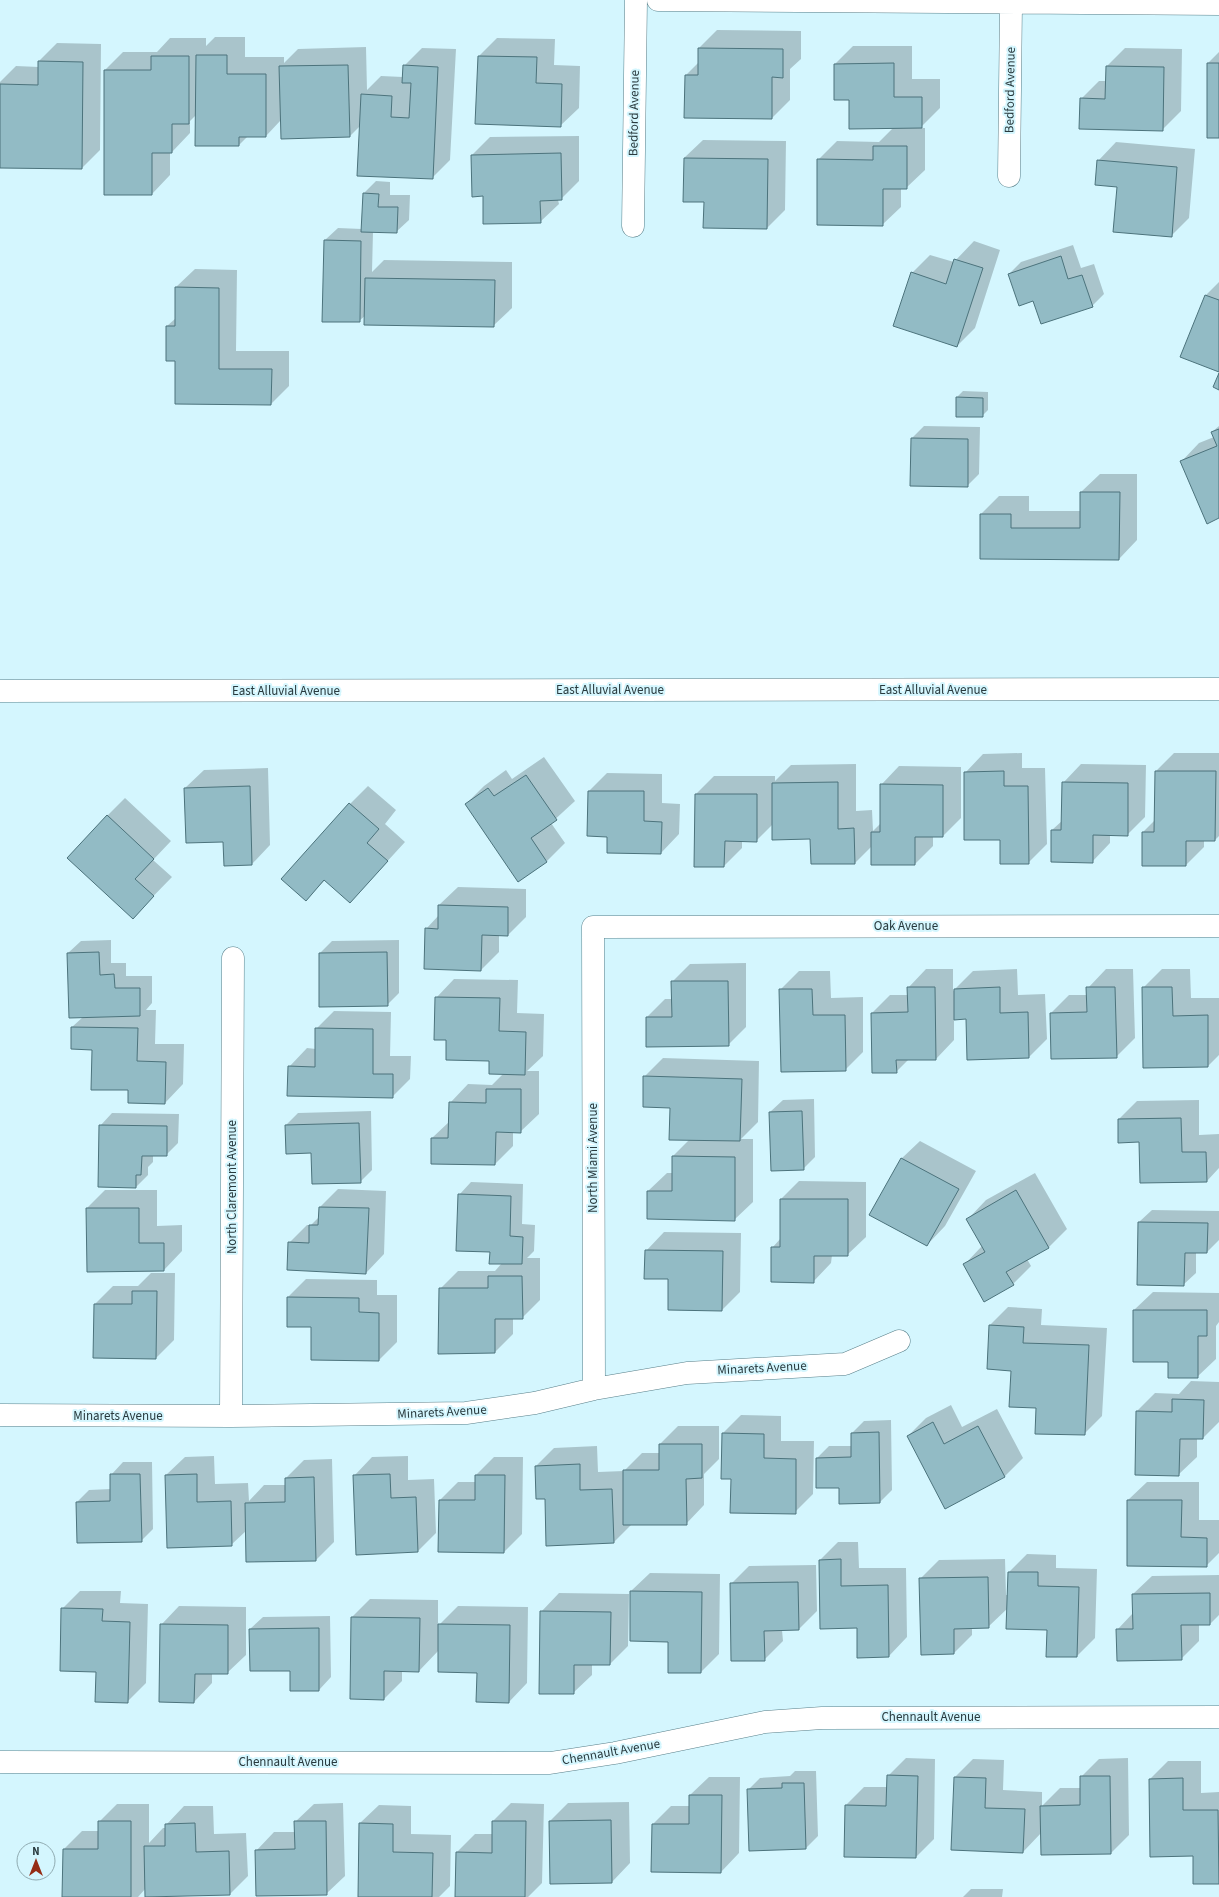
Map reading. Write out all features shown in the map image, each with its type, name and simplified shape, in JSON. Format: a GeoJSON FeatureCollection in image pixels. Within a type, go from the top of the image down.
{"type":"FeatureCollection","features":[{"type":"Feature","properties":{"kind":"street","name":"Bedford Avenue"},"geometry":{"type":"LineString","coordinates":[[633,226],[636,0]]}},
{"type":"Feature","properties":{"kind":"street"},"geometry":{"type":"LineString","coordinates":[[658,0],[1011,4],[1219,4]]}},
{"type":"Feature","properties":{"kind":"street","name":"Bedford Avenue"},"geometry":{"type":"LineString","coordinates":[[1009,176],[1011,4]]}},
{"type":"Feature","properties":{"kind":"street","name":"East Alluvial Avenue"},"geometry":{"type":"LineString","coordinates":[[0,691],[1219,689]]}},
{"type":"Feature","properties":{"kind":"street","name":"Oak Avenue"},"geometry":{"type":"LineString","coordinates":[[593,927],[1219,926]]}},
{"type":"Feature","properties":{"kind":"street","name":"North Miami Avenue"},"geometry":{"type":"LineString","coordinates":[[593,927],[594,1390]]}},
{"type":"Feature","properties":{"kind":"street","name":"North Claremont Avenue"},"geometry":{"type":"LineString","coordinates":[[231,1416],[233,958]]}},
{"type":"Feature","properties":{"kind":"street","name":"Minarets Avenue"},"geometry":{"type":"LineString","coordinates":[[0,1415],[231,1416],[466,1413],[535,1403],[594,1390],[687,1373],[845,1364],[899,1341]]}},
{"type":"Feature","properties":{"kind":"street","name":"Chennault Avenue"},"geometry":{"type":"LineString","coordinates":[[0,1762],[550,1762],[615,1753],[766,1722],[822,1718],[1219,1717]]}},
{"type":"Feature","properties":{"kind":"building"},"geometry":{"type":"Polygon","coordinates":[[[698,48],[783,49],[783,78],[772,77],[772,119],[684,118],[685,75],[698,75],[698,48]]]}},
{"type":"Feature","properties":{"kind":"building"},"geometry":{"type":"Polygon","coordinates":[[[196,55],[227,55],[227,74],[266,74],[266,137],[239,137],[239,146],[195,146],[196,55]]]}},
{"type":"Feature","properties":{"kind":"building"},"geometry":{"type":"Polygon","coordinates":[[[151,56],[189,56],[189,124],[172,124],[172,153],[152,153],[152,195],[104,195],[104,70],[151,70],[151,56]]]}},
{"type":"Feature","properties":{"kind":"building"},"geometry":{"type":"Polygon","coordinates":[[[478,56],[537,57],[536,83],[562,84],[561,127],[475,124],[478,56]]]}},
{"type":"Feature","properties":{"kind":"building"},"geometry":{"type":"Polygon","coordinates":[[[38,61],[83,62],[82,169],[0,168],[0,84],[38,85],[38,61]]]}},
{"type":"Feature","properties":{"kind":"building"},"geometry":{"type":"Polygon","coordinates":[[[894,63],[894,97],[922,97],[922,128],[849,129],[849,100],[834,100],[834,64],[894,63]]]}},
{"type":"Feature","properties":{"kind":"building"},"geometry":{"type":"Polygon","coordinates":[[[1207,63],[1219,63],[1219,138],[1207,138],[1207,63]]]}},
{"type":"Feature","properties":{"kind":"building"},"geometry":{"type":"Polygon","coordinates":[[[348,65],[350,137],[281,139],[279,66],[348,65]]]}},
{"type":"Feature","properties":{"kind":"building"},"geometry":{"type":"Polygon","coordinates":[[[403,65],[438,67],[433,179],[357,176],[361,94],[392,96],[391,117],[409,118],[411,83],[402,83],[403,65]]]}},
{"type":"Feature","properties":{"kind":"building"},"geometry":{"type":"Polygon","coordinates":[[[1106,66],[1164,67],[1163,131],[1079,129],[1080,98],[1105,99],[1106,66]]]}},
{"type":"Feature","properties":{"kind":"building"},"geometry":{"type":"Polygon","coordinates":[[[873,146],[907,146],[907,189],[883,189],[883,226],[817,225],[817,159],[873,160],[873,146]]]}},
{"type":"Feature","properties":{"kind":"building"},"geometry":{"type":"Polygon","coordinates":[[[561,153],[562,200],[540,201],[541,223],[483,224],[483,196],[472,197],[471,155],[561,153]]]}},
{"type":"Feature","properties":{"kind":"building"},"geometry":{"type":"Polygon","coordinates":[[[684,158],[768,159],[767,229],[703,228],[704,202],[683,202],[684,158]]]}},
{"type":"Feature","properties":{"kind":"building"},"geometry":{"type":"Polygon","coordinates":[[[1097,160],[1177,167],[1172,237],[1113,232],[1117,187],[1095,185],[1097,160]]]}},
{"type":"Feature","properties":{"kind":"building"},"geometry":{"type":"Polygon","coordinates":[[[363,193],[379,194],[378,207],[398,207],[397,233],[361,232],[363,193]]]}},
{"type":"Feature","properties":{"kind":"building"},"geometry":{"type":"Polygon","coordinates":[[[324,240],[361,241],[360,322],[322,322],[324,240]]]}},
{"type":"Feature","properties":{"kind":"building"},"geometry":{"type":"Polygon","coordinates":[[[1061,256],[1068,279],[1082,275],[1093,307],[1041,324],[1033,301],[1019,306],[1008,274],[1061,256]]]}},
{"type":"Feature","properties":{"kind":"building"},"geometry":{"type":"Polygon","coordinates":[[[954,259],[983,268],[957,347],[893,326],[911,272],[946,284],[954,259]]]}},
{"type":"Feature","properties":{"kind":"building"},"geometry":{"type":"Polygon","coordinates":[[[365,278],[495,280],[494,327],[364,325],[365,278]]]}},
{"type":"Feature","properties":{"kind":"building"},"geometry":{"type":"Polygon","coordinates":[[[175,287],[219,288],[219,369],[272,369],[271,405],[175,404],[175,361],[166,361],[166,326],[175,326],[175,287]]]}},
{"type":"Feature","properties":{"kind":"building"},"geometry":{"type":"Polygon","coordinates":[[[1205,295],[1219,300],[1219,372],[1180,357],[1205,295]]]}},
{"type":"Feature","properties":{"kind":"building"},"geometry":{"type":"Polygon","coordinates":[[[1219,373],[1219,390],[1213,387],[1219,373]]]}},
{"type":"Feature","properties":{"kind":"building"},"geometry":{"type":"Polygon","coordinates":[[[956,397],[983,398],[983,417],[956,417],[956,397]]]}},
{"type":"Feature","properties":{"kind":"building"},"geometry":{"type":"Polygon","coordinates":[[[1219,429],[1219,518],[1207,524],[1180,461],[1217,446],[1211,432],[1219,429]]]}},
{"type":"Feature","properties":{"kind":"building"},"geometry":{"type":"Polygon","coordinates":[[[911,438],[968,439],[968,487],[910,486],[911,438]]]}},
{"type":"Feature","properties":{"kind":"building"},"geometry":{"type":"Polygon","coordinates":[[[1080,492],[1120,492],[1119,560],[980,559],[980,514],[1011,514],[1011,528],[1080,528],[1080,492]]]}},
{"type":"Feature","properties":{"kind":"building"},"geometry":{"type":"Polygon","coordinates":[[[1004,771],[1004,786],[1028,786],[1029,864],[1000,864],[1000,840],[964,840],[964,772],[1004,771]]]}},
{"type":"Feature","properties":{"kind":"building"},"geometry":{"type":"Polygon","coordinates":[[[1155,771],[1216,771],[1215,841],[1186,841],[1186,866],[1142,866],[1142,832],[1154,832],[1155,771]]]}},
{"type":"Feature","properties":{"kind":"building"},"geometry":{"type":"Polygon","coordinates":[[[526,775],[557,820],[531,838],[547,862],[518,882],[465,804],[488,788],[494,796],[526,775]]]}},
{"type":"Feature","properties":{"kind":"building"},"geometry":{"type":"Polygon","coordinates":[[[838,782],[838,829],[854,828],[855,864],[811,864],[810,839],[772,840],[772,783],[838,782]]]}},
{"type":"Feature","properties":{"kind":"building"},"geometry":{"type":"Polygon","coordinates":[[[1062,782],[1128,783],[1128,836],[1093,835],[1093,863],[1051,862],[1051,830],[1061,830],[1062,782]]]}},
{"type":"Feature","properties":{"kind":"building"},"geometry":{"type":"Polygon","coordinates":[[[880,784],[943,785],[943,837],[915,837],[915,865],[871,865],[871,832],[880,832],[880,784]]]}},
{"type":"Feature","properties":{"kind":"building"},"geometry":{"type":"Polygon","coordinates":[[[250,786],[252,865],[224,866],[223,842],[186,843],[184,788],[250,786]]]}},
{"type":"Feature","properties":{"kind":"building"},"geometry":{"type":"Polygon","coordinates":[[[588,791],[644,791],[644,821],[662,822],[661,854],[607,853],[607,837],[587,836],[588,791]]]}},
{"type":"Feature","properties":{"kind":"building"},"geometry":{"type":"Polygon","coordinates":[[[695,794],[757,794],[757,842],[725,841],[724,867],[694,867],[695,794]]]}},
{"type":"Feature","properties":{"kind":"building"},"geometry":{"type":"Polygon","coordinates":[[[349,803],[379,829],[367,843],[388,861],[350,903],[324,880],[306,901],[281,879],[349,803]]]}},
{"type":"Feature","properties":{"kind":"building"},"geometry":{"type":"Polygon","coordinates":[[[107,815],[154,859],[135,879],[154,896],[133,919],[67,858],[107,815]]]}},
{"type":"Feature","properties":{"kind":"building"},"geometry":{"type":"Polygon","coordinates":[[[438,905],[508,907],[508,936],[482,935],[481,971],[424,969],[425,928],[438,929],[438,905]]]}},
{"type":"Feature","properties":{"kind":"building"},"geometry":{"type":"Polygon","coordinates":[[[99,952],[100,975],[114,974],[115,988],[140,988],[140,1016],[69,1018],[67,953],[99,952]]]}},
{"type":"Feature","properties":{"kind":"building"},"geometry":{"type":"Polygon","coordinates":[[[387,952],[388,1006],[319,1007],[319,953],[387,952]]]}},
{"type":"Feature","properties":{"kind":"building"},"geometry":{"type":"Polygon","coordinates":[[[671,981],[728,981],[729,1046],[646,1047],[646,1017],[672,1017],[671,981]]]}},
{"type":"Feature","properties":{"kind":"building"},"geometry":{"type":"Polygon","coordinates":[[[907,987],[935,987],[936,1060],[896,1060],[897,1073],[872,1073],[871,1013],[908,1012],[907,987]]]}},
{"type":"Feature","properties":{"kind":"building"},"geometry":{"type":"Polygon","coordinates":[[[1000,987],[1000,1013],[1028,1012],[1029,1058],[967,1060],[966,1019],[954,1020],[954,989],[1000,987]]]}},
{"type":"Feature","properties":{"kind":"building"},"geometry":{"type":"Polygon","coordinates":[[[1086,987],[1115,987],[1117,1058],[1051,1059],[1050,1013],[1087,1012],[1086,987]]]}},
{"type":"Feature","properties":{"kind":"building"},"geometry":{"type":"Polygon","coordinates":[[[1142,987],[1172,987],[1173,1016],[1208,1015],[1208,1067],[1143,1068],[1142,987]]]}},
{"type":"Feature","properties":{"kind":"building"},"geometry":{"type":"Polygon","coordinates":[[[779,989],[812,989],[813,1015],[845,1015],[846,1071],[781,1072],[779,989]]]}},
{"type":"Feature","properties":{"kind":"building"},"geometry":{"type":"Polygon","coordinates":[[[435,997],[500,998],[499,1031],[526,1032],[525,1075],[489,1074],[489,1061],[446,1060],[446,1040],[434,1040],[435,997]]]}},
{"type":"Feature","properties":{"kind":"building"},"geometry":{"type":"Polygon","coordinates":[[[71,1027],[138,1028],[137,1061],[166,1062],[165,1104],[128,1103],[128,1090],[91,1090],[92,1050],[71,1049],[71,1027]]]}},
{"type":"Feature","properties":{"kind":"building"},"geometry":{"type":"Polygon","coordinates":[[[315,1028],[373,1029],[373,1074],[393,1074],[393,1098],[287,1096],[288,1066],[315,1067],[315,1028]]]}},
{"type":"Feature","properties":{"kind":"building"},"geometry":{"type":"Polygon","coordinates":[[[643,1076],[742,1079],[740,1141],[669,1140],[670,1108],[643,1107],[643,1076]]]}},
{"type":"Feature","properties":{"kind":"building"},"geometry":{"type":"Polygon","coordinates":[[[486,1089],[521,1089],[521,1133],[496,1132],[495,1165],[431,1164],[431,1138],[448,1138],[449,1102],[486,1103],[486,1089]]]}},
{"type":"Feature","properties":{"kind":"building"},"geometry":{"type":"Polygon","coordinates":[[[802,1111],[804,1170],[771,1171],[769,1112],[802,1111]]]}},
{"type":"Feature","properties":{"kind":"building"},"geometry":{"type":"Polygon","coordinates":[[[1181,1118],[1182,1152],[1206,1152],[1207,1182],[1140,1183],[1139,1142],[1118,1143],[1118,1119],[1181,1118]]]}},
{"type":"Feature","properties":{"kind":"building"},"geometry":{"type":"Polygon","coordinates":[[[359,1123],[361,1183],[312,1184],[311,1153],[286,1154],[285,1125],[359,1123]]]}},
{"type":"Feature","properties":{"kind":"building"},"geometry":{"type":"Polygon","coordinates":[[[99,1125],[167,1126],[167,1156],[142,1156],[141,1175],[136,1175],[136,1188],[98,1187],[99,1125]]]}},
{"type":"Feature","properties":{"kind":"building"},"geometry":{"type":"Polygon","coordinates":[[[672,1156],[735,1157],[735,1221],[647,1219],[647,1191],[672,1191],[672,1156]]]}},
{"type":"Feature","properties":{"kind":"building"},"geometry":{"type":"Polygon","coordinates":[[[901,1158],[959,1189],[927,1246],[869,1215],[901,1158]]]}},
{"type":"Feature","properties":{"kind":"building"},"geometry":{"type":"Polygon","coordinates":[[[1016,1190],[1049,1248],[1006,1272],[1014,1285],[984,1302],[963,1264],[985,1252],[966,1219],[1016,1190]]]}},
{"type":"Feature","properties":{"kind":"building"},"geometry":{"type":"Polygon","coordinates":[[[458,1194],[511,1196],[510,1236],[523,1237],[522,1264],[489,1264],[490,1252],[456,1251],[458,1194]]]}},
{"type":"Feature","properties":{"kind":"building"},"geometry":{"type":"Polygon","coordinates":[[[780,1199],[848,1199],[848,1256],[814,1256],[814,1283],[771,1282],[771,1247],[780,1247],[780,1199]]]}},
{"type":"Feature","properties":{"kind":"building"},"geometry":{"type":"Polygon","coordinates":[[[319,1207],[369,1208],[366,1274],[287,1270],[288,1242],[309,1243],[309,1225],[318,1225],[319,1207]]]}},
{"type":"Feature","properties":{"kind":"building"},"geometry":{"type":"Polygon","coordinates":[[[86,1208],[139,1208],[139,1243],[164,1243],[164,1271],[87,1272],[86,1208]]]}},
{"type":"Feature","properties":{"kind":"building"},"geometry":{"type":"Polygon","coordinates":[[[1138,1222],[1208,1223],[1207,1253],[1185,1253],[1184,1286],[1137,1285],[1138,1222]]]}},
{"type":"Feature","properties":{"kind":"building"},"geometry":{"type":"Polygon","coordinates":[[[645,1250],[723,1251],[722,1311],[668,1310],[668,1279],[644,1279],[645,1250]]]}},
{"type":"Feature","properties":{"kind":"building"},"geometry":{"type":"Polygon","coordinates":[[[488,1276],[522,1276],[523,1319],[495,1319],[495,1353],[438,1354],[439,1288],[488,1288],[488,1276]]]}},
{"type":"Feature","properties":{"kind":"building"},"geometry":{"type":"Polygon","coordinates":[[[132,1291],[157,1291],[156,1359],[93,1358],[94,1304],[132,1304],[132,1291]]]}},
{"type":"Feature","properties":{"kind":"building"},"geometry":{"type":"Polygon","coordinates":[[[287,1297],[359,1298],[359,1312],[379,1313],[379,1361],[311,1360],[311,1327],[287,1327],[287,1297]]]}},
{"type":"Feature","properties":{"kind":"building"},"geometry":{"type":"Polygon","coordinates":[[[1133,1310],[1207,1310],[1207,1336],[1198,1336],[1198,1378],[1168,1378],[1168,1362],[1133,1362],[1133,1310]]]}},
{"type":"Feature","properties":{"kind":"building"},"geometry":{"type":"Polygon","coordinates":[[[989,1325],[1024,1327],[1023,1343],[1089,1345],[1085,1435],[1035,1434],[1036,1408],[1009,1407],[1011,1371],[987,1369],[989,1325]]]}},
{"type":"Feature","properties":{"kind":"building"},"geometry":{"type":"Polygon","coordinates":[[[1172,1399],[1204,1400],[1203,1439],[1180,1439],[1179,1476],[1135,1475],[1136,1411],[1172,1412],[1172,1399]]]}},
{"type":"Feature","properties":{"kind":"building"},"geometry":{"type":"Polygon","coordinates":[[[933,1422],[944,1444],[978,1426],[1005,1477],[945,1509],[907,1436],[933,1422]]]}},
{"type":"Feature","properties":{"kind":"building"},"geometry":{"type":"Polygon","coordinates":[[[879,1432],[880,1503],[839,1504],[839,1488],[816,1488],[816,1458],[851,1457],[851,1433],[879,1432]]]}},
{"type":"Feature","properties":{"kind":"building"},"geometry":{"type":"Polygon","coordinates":[[[722,1433],[764,1434],[764,1458],[796,1459],[796,1514],[730,1513],[731,1479],[721,1479],[722,1433]]]}},
{"type":"Feature","properties":{"kind":"building"},"geometry":{"type":"Polygon","coordinates":[[[659,1444],[702,1444],[702,1478],[686,1479],[687,1525],[623,1525],[623,1470],[659,1470],[659,1444]]]}},
{"type":"Feature","properties":{"kind":"building"},"geometry":{"type":"Polygon","coordinates":[[[580,1464],[580,1490],[612,1489],[614,1543],[546,1546],[545,1499],[536,1499],[535,1466],[580,1464]]]}},
{"type":"Feature","properties":{"kind":"building"},"geometry":{"type":"Polygon","coordinates":[[[110,1474],[140,1474],[142,1542],[77,1543],[76,1502],[110,1501],[110,1474]]]}},
{"type":"Feature","properties":{"kind":"building"},"geometry":{"type":"Polygon","coordinates":[[[197,1474],[197,1502],[231,1501],[232,1546],[167,1548],[165,1475],[197,1474]]]}},
{"type":"Feature","properties":{"kind":"building"},"geometry":{"type":"Polygon","coordinates":[[[390,1474],[391,1498],[416,1497],[418,1552],[356,1555],[353,1475],[390,1474]]]}},
{"type":"Feature","properties":{"kind":"building"},"geometry":{"type":"Polygon","coordinates":[[[475,1475],[505,1475],[504,1553],[438,1552],[439,1500],[475,1500],[475,1475]]]}},
{"type":"Feature","properties":{"kind":"building"},"geometry":{"type":"Polygon","coordinates":[[[314,1477],[316,1561],[246,1562],[245,1503],[285,1502],[285,1478],[314,1477]]]}},
{"type":"Feature","properties":{"kind":"building"},"geometry":{"type":"Polygon","coordinates":[[[1127,1500],[1182,1500],[1181,1537],[1207,1538],[1207,1567],[1127,1566],[1127,1500]]]}},
{"type":"Feature","properties":{"kind":"building"},"geometry":{"type":"Polygon","coordinates":[[[841,1559],[841,1586],[888,1585],[889,1657],[857,1658],[857,1628],[820,1629],[819,1560],[841,1559]]]}},
{"type":"Feature","properties":{"kind":"building"},"geometry":{"type":"Polygon","coordinates":[[[1008,1572],[1038,1572],[1038,1586],[1079,1587],[1077,1657],[1046,1657],[1047,1630],[1006,1629],[1008,1572]]]}},
{"type":"Feature","properties":{"kind":"building"},"geometry":{"type":"Polygon","coordinates":[[[988,1577],[989,1628],[954,1629],[954,1654],[921,1655],[919,1578],[988,1577]]]}},
{"type":"Feature","properties":{"kind":"building"},"geometry":{"type":"Polygon","coordinates":[[[798,1582],[799,1630],[764,1631],[765,1661],[731,1661],[730,1583],[798,1582]]]}},
{"type":"Feature","properties":{"kind":"building"},"geometry":{"type":"Polygon","coordinates":[[[630,1591],[702,1592],[701,1673],[668,1673],[668,1642],[630,1641],[630,1591]]]}},
{"type":"Feature","properties":{"kind":"building"},"geometry":{"type":"Polygon","coordinates":[[[1210,1593],[1210,1625],[1181,1625],[1182,1660],[1117,1661],[1116,1629],[1133,1629],[1132,1594],[1210,1593]]]}},
{"type":"Feature","properties":{"kind":"building"},"geometry":{"type":"Polygon","coordinates":[[[61,1608],[103,1609],[102,1621],[130,1622],[128,1703],[95,1702],[96,1672],[60,1671],[61,1608]]]}},
{"type":"Feature","properties":{"kind":"building"},"geometry":{"type":"Polygon","coordinates":[[[540,1611],[611,1612],[610,1665],[574,1665],[574,1694],[539,1694],[540,1611]]]}},
{"type":"Feature","properties":{"kind":"building"},"geometry":{"type":"Polygon","coordinates":[[[351,1617],[420,1618],[419,1672],[384,1671],[384,1700],[350,1699],[351,1617]]]}},
{"type":"Feature","properties":{"kind":"building"},"geometry":{"type":"Polygon","coordinates":[[[160,1624],[228,1625],[228,1674],[195,1674],[194,1703],[159,1702],[160,1624]]]}},
{"type":"Feature","properties":{"kind":"building"},"geometry":{"type":"Polygon","coordinates":[[[438,1624],[510,1625],[509,1703],[476,1702],[477,1673],[438,1672],[438,1624]]]}},
{"type":"Feature","properties":{"kind":"building"},"geometry":{"type":"Polygon","coordinates":[[[319,1628],[319,1691],[290,1691],[290,1671],[250,1671],[249,1629],[319,1628]]]}},
{"type":"Feature","properties":{"kind":"building"},"geometry":{"type":"Polygon","coordinates":[[[887,1775],[918,1776],[916,1858],[844,1857],[845,1805],[886,1806],[887,1775]]]}},
{"type":"Feature","properties":{"kind":"building"},"geometry":{"type":"Polygon","coordinates":[[[1080,1776],[1110,1776],[1111,1854],[1041,1855],[1040,1806],[1080,1805],[1080,1776]]]}},
{"type":"Feature","properties":{"kind":"building"},"geometry":{"type":"Polygon","coordinates":[[[954,1777],[986,1778],[985,1808],[1025,1809],[1023,1853],[951,1850],[954,1777]]]}},
{"type":"Feature","properties":{"kind":"building"},"geometry":{"type":"Polygon","coordinates":[[[1183,1778],[1183,1810],[1218,1810],[1219,1884],[1193,1884],[1193,1856],[1150,1857],[1149,1779],[1183,1778]]]}},
{"type":"Feature","properties":{"kind":"building"},"geometry":{"type":"Polygon","coordinates":[[[782,1783],[804,1783],[806,1849],[749,1851],[747,1789],[782,1788],[782,1783]]]}},
{"type":"Feature","properties":{"kind":"building"},"geometry":{"type":"Polygon","coordinates":[[[689,1795],[722,1795],[721,1873],[651,1872],[652,1824],[689,1824],[689,1795]]]}},
{"type":"Feature","properties":{"kind":"building"},"geometry":{"type":"Polygon","coordinates":[[[611,1820],[612,1883],[550,1884],[549,1821],[611,1820]]]}},
{"type":"Feature","properties":{"kind":"building"},"geometry":{"type":"Polygon","coordinates":[[[98,1821],[131,1821],[131,1897],[62,1897],[63,1849],[98,1849],[98,1821]]]}},
{"type":"Feature","properties":{"kind":"building"},"geometry":{"type":"Polygon","coordinates":[[[294,1821],[326,1821],[327,1895],[256,1896],[255,1850],[295,1849],[294,1821]]]}},
{"type":"Feature","properties":{"kind":"building"},"geometry":{"type":"Polygon","coordinates":[[[492,1821],[526,1821],[525,1897],[455,1897],[456,1852],[492,1853],[492,1821]]]}},
{"type":"Feature","properties":{"kind":"building"},"geometry":{"type":"Polygon","coordinates":[[[195,1823],[196,1852],[229,1851],[230,1895],[145,1897],[144,1846],[165,1846],[165,1824],[195,1823]]]}},
{"type":"Feature","properties":{"kind":"building"},"geometry":{"type":"Polygon","coordinates":[[[359,1823],[393,1824],[393,1852],[433,1853],[432,1897],[358,1897],[359,1823]]]}}]}
